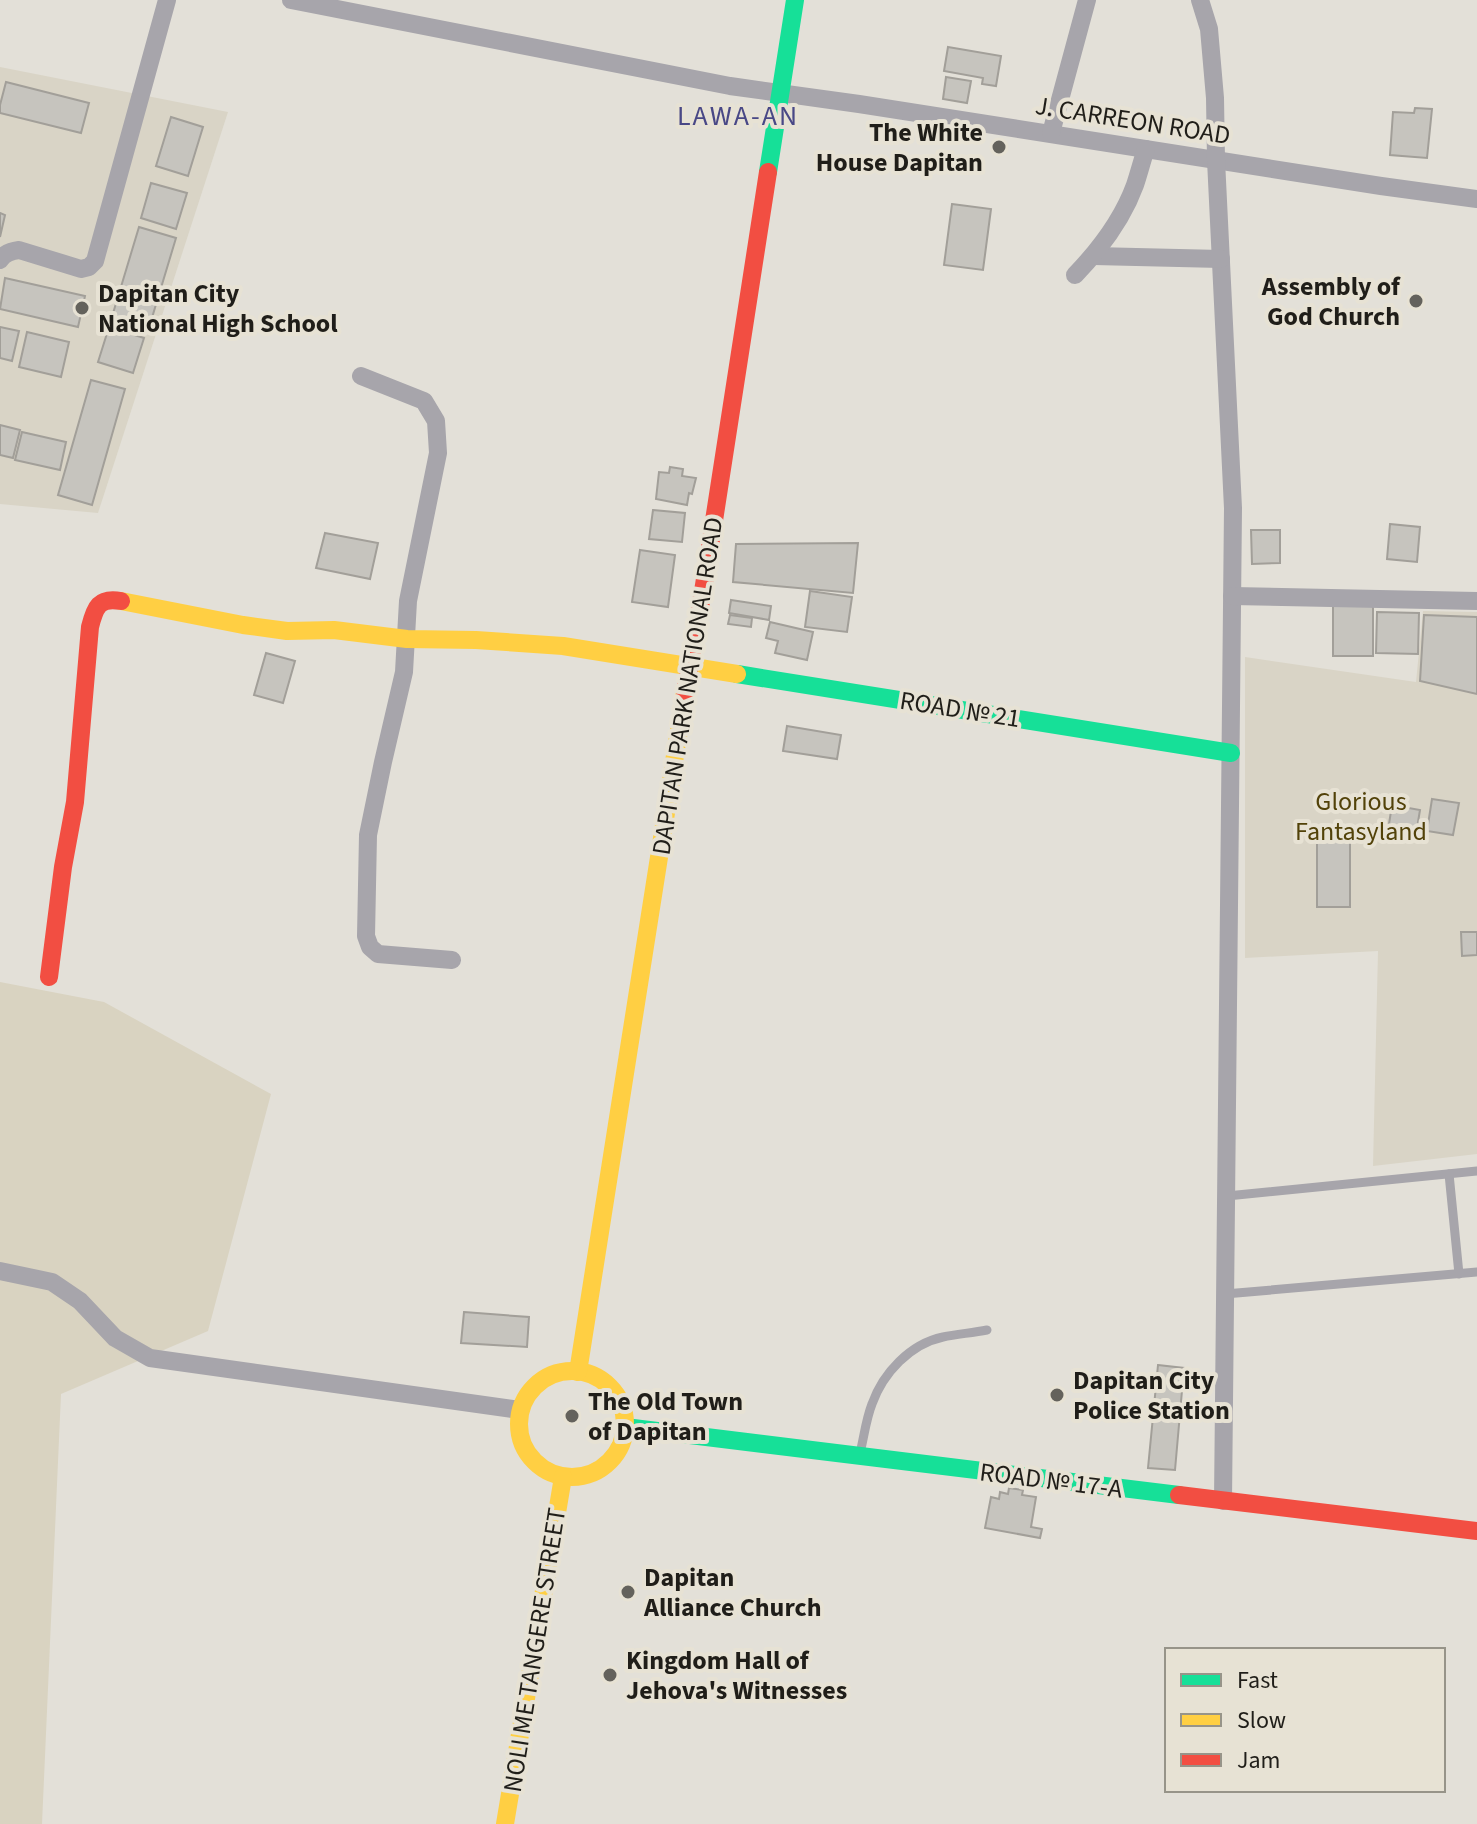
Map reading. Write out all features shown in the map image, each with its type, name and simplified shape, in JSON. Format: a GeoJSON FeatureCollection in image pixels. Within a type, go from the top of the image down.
{"type":"FeatureCollection","features":[{"type":"Feature","properties":{"kind":"street"},"geometry":{"type":"LineString","coordinates":[[0,260],[12,250],[19,250],[81,269],[95,261],[167,0]]}},
{"type":"Feature","properties":{"kind":"street","name":"J. CARREON ROAD"},"geometry":{"type":"LineString","coordinates":[[291,0],[715,83],[1477,199]]}},
{"type":"Feature","properties":{"kind":"street","name":"DAPITAN PARK NATIONAL ROAD"},"geometry":{"type":"LineString","coordinates":[[578,1372],[795,0]]}},
{"type":"Feature","properties":{"kind":"street"},"geometry":{"type":"LineString","coordinates":[[1051,133],[1087,0]]}},
{"type":"Feature","properties":{"kind":"street"},"geometry":{"type":"LineString","coordinates":[[1200,0],[1209,29],[1213,58],[1233,508],[1223,1501]]}},
{"type":"Feature","properties":{"kind":"street"},"geometry":{"type":"LineString","coordinates":[[1075,275],[1094,256],[1123,211],[1146,149]]}},
{"type":"Feature","properties":{"kind":"street"},"geometry":{"type":"LineString","coordinates":[[1094,256],[1221,259]]}},
{"type":"Feature","properties":{"kind":"street"},"geometry":{"type":"LineString","coordinates":[[361,376],[424,401],[436,421],[438,453],[408,601],[404,672],[368,835],[366,936],[370,947],[378,954],[452,960]]}},
{"type":"Feature","properties":{"kind":"street"},"geometry":{"type":"LineString","coordinates":[[1232,596],[1477,601]]}},
{"type":"Feature","properties":{"kind":"street","name":"ROAD № 21"},"geometry":{"type":"LineString","coordinates":[[49,977],[75,802],[90,627],[100,603],[110,599],[287,631],[334,630],[407,639],[563,646],[1231,753]]}},
{"type":"Feature","properties":{"kind":"street"},"geometry":{"type":"LineString","coordinates":[[0,1271],[52,1282],[80,1301],[115,1338],[150,1358],[520,1410]]}},
{"type":"Feature","properties":{"kind":"street"},"geometry":{"type":"LineString","coordinates":[[565,1371],[578,1372],[589,1374],[609,1386],[621,1405],[625,1427],[617,1451],[600,1469],[576,1477],[563,1477],[540,1467],[530,1458],[519,1435],[520,1410],[532,1388],[542,1380],[565,1371]]}},
{"type":"Feature","properties":{"kind":"street","name":"ROAD № 17-A"},"geometry":{"type":"LineString","coordinates":[[625,1427],[1477,1531]]}},
{"type":"Feature","properties":{"kind":"street","name":"NOLI ME TANGERE STREET"},"geometry":{"type":"LineString","coordinates":[[505,1824],[563,1477]]}},
{"type":"Feature","properties":{"kind":"lane"},"geometry":{"type":"LineString","coordinates":[[1227,1196],[1477,1171]]}},
{"type":"Feature","properties":{"kind":"lane"},"geometry":{"type":"LineString","coordinates":[[1449,1174],[1459,1274]]}},
{"type":"Feature","properties":{"kind":"lane"},"geometry":{"type":"LineString","coordinates":[[1225,1294],[1477,1272]]}},
{"type":"Feature","properties":{"kind":"lane"},"geometry":{"type":"LineString","coordinates":[[859,1456],[872,1405],[881,1385],[902,1359],[923,1344],[941,1337],[987,1330]]}},
{"type":"Feature","properties":{"kind":"shaded area","name":"Dapitan City National High School"},"geometry":{"type":"Polygon","coordinates":[[[0,67],[228,112],[98,513],[0,504],[0,67]]]}},
{"type":"Feature","properties":{"kind":"shaded area","name":"Glorious Fantasyland"},"geometry":{"type":"Polygon","coordinates":[[[1423,611],[1477,612],[1477,1154],[1373,1166],[1378,951],[1245,958],[1245,657],[1416,682],[1423,611]]]}},
{"type":"Feature","properties":{"kind":"shaded area"},"geometry":{"type":"Polygon","coordinates":[[[0,982],[104,1002],[271,1094],[208,1331],[61,1394],[42,1824],[0,1824],[0,982]]]}},
{"type":"Feature","properties":{"kind":"building"},"geometry":{"type":"Polygon","coordinates":[[[948,47],[1001,56],[996,86],[982,84],[983,78],[944,71],[948,47]]]}},
{"type":"Feature","properties":{"kind":"building"},"geometry":{"type":"Polygon","coordinates":[[[946,77],[971,81],[967,103],[943,99],[946,77]]]}},
{"type":"Feature","properties":{"kind":"building"},"geometry":{"type":"Polygon","coordinates":[[[6,82],[89,103],[81,133],[0,113],[6,82]]]}},
{"type":"Feature","properties":{"kind":"building"},"geometry":{"type":"Polygon","coordinates":[[[1415,108],[1432,109],[1427,158],[1390,155],[1393,112],[1414,113],[1415,108]]]}},
{"type":"Feature","properties":{"kind":"building"},"geometry":{"type":"Polygon","coordinates":[[[171,117],[203,127],[188,176],[156,166],[171,117]]]}},
{"type":"Feature","properties":{"kind":"building"},"geometry":{"type":"Polygon","coordinates":[[[151,183],[187,193],[176,229],[141,218],[151,183]]]}},
{"type":"Feature","properties":{"kind":"building"},"geometry":{"type":"Polygon","coordinates":[[[952,204],[991,209],[983,270],[944,265],[952,204]]]}},
{"type":"Feature","properties":{"kind":"building"},"geometry":{"type":"Polygon","coordinates":[[[0,213],[5,215],[0,237],[0,213]]]}},
{"type":"Feature","properties":{"kind":"building"},"geometry":{"type":"Polygon","coordinates":[[[139,227],[176,238],[148,331],[111,320],[139,227]]]}},
{"type":"Feature","properties":{"kind":"building"},"geometry":{"type":"Polygon","coordinates":[[[5,278],[85,296],[78,327],[0,309],[5,278]]]}},
{"type":"Feature","properties":{"kind":"building"},"geometry":{"type":"Polygon","coordinates":[[[0,327],[19,331],[12,361],[0,358],[0,327]]]}},
{"type":"Feature","properties":{"kind":"building"},"geometry":{"type":"Polygon","coordinates":[[[109,327],[144,338],[133,373],[98,362],[109,327]]]}},
{"type":"Feature","properties":{"kind":"building"},"geometry":{"type":"Polygon","coordinates":[[[27,332],[69,342],[61,377],[19,367],[27,332]]]}},
{"type":"Feature","properties":{"kind":"building"},"geometry":{"type":"Polygon","coordinates":[[[91,380],[125,389],[92,505],[58,495],[91,380]]]}},
{"type":"Feature","properties":{"kind":"building"},"geometry":{"type":"Polygon","coordinates":[[[0,425],[20,430],[13,458],[0,455],[0,425]]]}},
{"type":"Feature","properties":{"kind":"building"},"geometry":{"type":"Polygon","coordinates":[[[22,432],[66,442],[60,470],[15,460],[22,432]]]}},
{"type":"Feature","properties":{"kind":"building"},"geometry":{"type":"Polygon","coordinates":[[[670,467],[683,469],[682,476],[696,478],[687,505],[656,499],[659,472],[669,473],[670,467]]]}},
{"type":"Feature","properties":{"kind":"building"},"geometry":{"type":"Polygon","coordinates":[[[653,510],[685,513],[682,542],[649,539],[653,510]]]}},
{"type":"Feature","properties":{"kind":"building"},"geometry":{"type":"Polygon","coordinates":[[[1390,524],[1420,527],[1417,562],[1387,559],[1390,524]]]}},
{"type":"Feature","properties":{"kind":"building"},"geometry":{"type":"Polygon","coordinates":[[[1251,530],[1280,530],[1280,563],[1252,564],[1251,530]]]}},
{"type":"Feature","properties":{"kind":"building"},"geometry":{"type":"Polygon","coordinates":[[[325,533],[378,543],[370,579],[316,568],[325,533]]]}},
{"type":"Feature","properties":{"kind":"building"},"geometry":{"type":"Polygon","coordinates":[[[858,543],[853,593],[733,582],[736,544],[858,543]]]}},
{"type":"Feature","properties":{"kind":"building"},"geometry":{"type":"Polygon","coordinates":[[[640,550],[675,555],[668,607],[632,602],[640,550]]]}},
{"type":"Feature","properties":{"kind":"building"},"geometry":{"type":"Polygon","coordinates":[[[810,591],[852,597],[847,632],[805,627],[810,591]]]}},
{"type":"Feature","properties":{"kind":"building"},"geometry":{"type":"Polygon","coordinates":[[[731,600],[771,606],[769,620],[729,613],[731,600]]]}},
{"type":"Feature","properties":{"kind":"building"},"geometry":{"type":"Polygon","coordinates":[[[1373,604],[1373,656],[1333,656],[1333,605],[1373,604]]]}},
{"type":"Feature","properties":{"kind":"building"},"geometry":{"type":"Polygon","coordinates":[[[1377,612],[1419,613],[1418,654],[1376,653],[1377,612]]]}},
{"type":"Feature","properties":{"kind":"building"},"geometry":{"type":"Polygon","coordinates":[[[730,615],[752,618],[751,627],[728,624],[730,615]]]}},
{"type":"Feature","properties":{"kind":"building"},"geometry":{"type":"Polygon","coordinates":[[[1424,615],[1477,617],[1477,694],[1420,681],[1424,615]]]}},
{"type":"Feature","properties":{"kind":"building"},"geometry":{"type":"Polygon","coordinates":[[[770,622],[813,632],[807,660],[775,653],[778,641],[766,638],[770,622]]]}},
{"type":"Feature","properties":{"kind":"building"},"geometry":{"type":"Polygon","coordinates":[[[266,653],[295,661],[283,703],[254,695],[266,653]]]}},
{"type":"Feature","properties":{"kind":"building"},"geometry":{"type":"Polygon","coordinates":[[[787,726],[841,735],[837,759],[783,751],[787,726]]]}},
{"type":"Feature","properties":{"kind":"building"},"geometry":{"type":"Polygon","coordinates":[[[1432,799],[1459,803],[1453,835],[1427,831],[1432,799]]]}},
{"type":"Feature","properties":{"kind":"building"},"geometry":{"type":"Polygon","coordinates":[[[1392,805],[1420,810],[1417,828],[1389,824],[1392,805]]]}},
{"type":"Feature","properties":{"kind":"building"},"geometry":{"type":"Polygon","coordinates":[[[1317,831],[1350,831],[1350,907],[1317,907],[1317,831]]]}},
{"type":"Feature","properties":{"kind":"building"},"geometry":{"type":"Polygon","coordinates":[[[1461,932],[1477,932],[1477,955],[1462,956],[1461,932]]]}},
{"type":"Feature","properties":{"kind":"building"},"geometry":{"type":"Polygon","coordinates":[[[464,1312],[529,1317],[527,1347],[461,1343],[464,1312]]]}},
{"type":"Feature","properties":{"kind":"building"},"geometry":{"type":"Polygon","coordinates":[[[1158,1365],[1184,1368],[1175,1470],[1148,1468],[1158,1365]]]}},
{"type":"Feature","properties":{"kind":"building"},"geometry":{"type":"Polygon","coordinates":[[[1009,1488],[1023,1490],[1022,1495],[1036,1497],[1031,1527],[1042,1529],[1040,1538],[985,1528],[991,1497],[999,1499],[1000,1492],[1008,1494],[1009,1488]]]}},
{"type":"Feature","properties":{"kind":"traffic: fast"},"geometry":{"type":"LineString","coordinates":[[768,172],[795,0]]}},
{"type":"Feature","properties":{"kind":"traffic: fast"},"geometry":{"type":"LineString","coordinates":[[737,674],[1231,753]]}},
{"type":"Feature","properties":{"kind":"traffic: fast"},"geometry":{"type":"LineString","coordinates":[[625,1427],[1179,1495]]}},
{"type":"Feature","properties":{"kind":"traffic: slow"},"geometry":{"type":"LineString","coordinates":[[121,601],[287,631],[334,630],[407,639],[563,646],[737,674]]}},
{"type":"Feature","properties":{"kind":"traffic: slow"},"geometry":{"type":"LineString","coordinates":[[578,1372],[685,692]]}},
{"type":"Feature","properties":{"kind":"traffic: slow"},"geometry":{"type":"LineString","coordinates":[[572,1371],[592,1375],[609,1387],[621,1404],[625,1424],[621,1444],[609,1461],[592,1473],[572,1477],[552,1473],[535,1461],[523,1444],[519,1424],[523,1404],[535,1387],[552,1375],[572,1371]]}},
{"type":"Feature","properties":{"kind":"traffic: slow"},"geometry":{"type":"LineString","coordinates":[[505,1824],[563,1477]]}},
{"type":"Feature","properties":{"kind":"traffic: jam"},"geometry":{"type":"LineString","coordinates":[[685,692],[768,172]]}},
{"type":"Feature","properties":{"kind":"traffic: jam"},"geometry":{"type":"LineString","coordinates":[[49,977],[75,802],[90,627],[99,605],[121,601]]}},
{"type":"Feature","properties":{"kind":"traffic: jam"},"geometry":{"type":"LineString","coordinates":[[1179,1495],[1477,1531]]}},
{"type":"Feature","properties":{"kind":"place","name":"The White House Dapitan"},"geometry":{"type":"Point","coordinates":[999,147]}},
{"type":"Feature","properties":{"kind":"place","name":"Assembly of God Church"},"geometry":{"type":"Point","coordinates":[1416,301]}},
{"type":"Feature","properties":{"kind":"place","name":"Dapitan City National High School"},"geometry":{"type":"Point","coordinates":[82,308]}},
{"type":"Feature","properties":{"kind":"place","name":"Dapitan City Police Station"},"geometry":{"type":"Point","coordinates":[1057,1395]}},
{"type":"Feature","properties":{"kind":"place","name":"The Old Town of Dapitan"},"geometry":{"type":"Point","coordinates":[572,1416]}},
{"type":"Feature","properties":{"kind":"place","name":"Dapitan Alliance Church"},"geometry":{"type":"Point","coordinates":[628,1592]}},
{"type":"Feature","properties":{"kind":"place","name":"Kingdom Hall of Jehova's Witnesses"},"geometry":{"type":"Point","coordinates":[610,1675]}},
{"type":"Feature","properties":{"kind":"district","name":"LAWA-AN"},"geometry":{"type":"Point","coordinates":[738,115]}}]}
